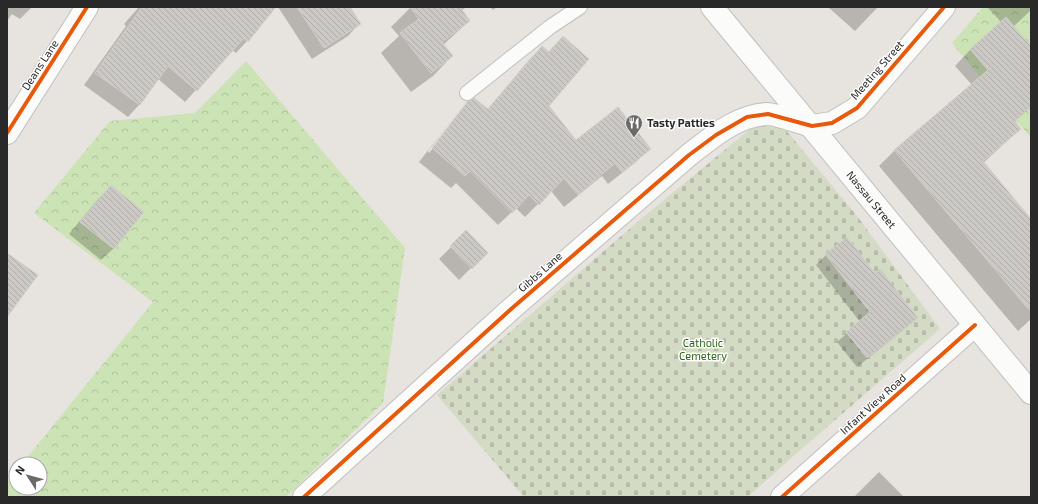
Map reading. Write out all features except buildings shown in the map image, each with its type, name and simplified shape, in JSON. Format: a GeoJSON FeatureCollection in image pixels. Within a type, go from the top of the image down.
{"type":"FeatureCollection","features":[{"type":"Feature","properties":{"kind":"street","name":"Deans Lane"},"geometry":{"type":"LineString","coordinates":[[7,133],[87,7]]}},
{"type":"Feature","properties":{"kind":"street","name":"Nassau Street"},"geometry":{"type":"LineString","coordinates":[[712,7],[812,126],[1031,393]]}},
{"type":"Feature","properties":{"kind":"street","name":"Meeting Street"},"geometry":{"type":"LineString","coordinates":[[812,126],[832,123],[857,108],[944,7]]}},
{"type":"Feature","properties":{"kind":"street","name":"Gibbs Lane"},"geometry":{"type":"LineString","coordinates":[[304,497],[510,310],[689,155],[716,135],[747,117],[768,114],[812,126]]}},
{"type":"Feature","properties":{"kind":"street","name":"Infant View Road"},"geometry":{"type":"LineString","coordinates":[[782,497],[975,325]]}},
{"type":"Feature","properties":{"kind":"lane"},"geometry":{"type":"LineString","coordinates":[[467,92],[550,27],[580,7]]}},
{"type":"Feature","properties":{"kind":"green space"},"geometry":{"type":"Polygon","coordinates":[[[983,7],[1031,7],[1031,138],[952,43],[983,7]]]}},
{"type":"Feature","properties":{"kind":"green space"},"geometry":{"type":"Polygon","coordinates":[[[246,61],[405,248],[383,403],[286,497],[7,497],[8,482],[8,496],[48,496],[48,456],[28,456],[153,302],[34,213],[110,121],[195,113],[246,61]]]}},
{"type":"Feature","properties":{"kind":"green space","name":"Catholic Cemetery"},"geometry":{"type":"Polygon","coordinates":[[[755,125],[785,129],[857,216],[940,329],[748,497],[524,497],[437,395],[641,219],[755,125]]]}},
{"type":"Feature","properties":{"kind":"cycle path"},"geometry":{"type":"LineString","coordinates":[[7,133],[87,7]]}},
{"type":"Feature","properties":{"kind":"cycle path"},"geometry":{"type":"LineString","coordinates":[[304,497],[510,310],[689,155],[716,135],[747,117],[768,114],[812,126],[832,123],[857,108],[944,7]]}},
{"type":"Feature","properties":{"kind":"cycle path"},"geometry":{"type":"LineString","coordinates":[[782,497],[975,325]]}},
{"type":"Feature","properties":{"kind":"place","name":"Tasty Patties"},"geometry":{"type":"Point","coordinates":[634,138]}}]}
